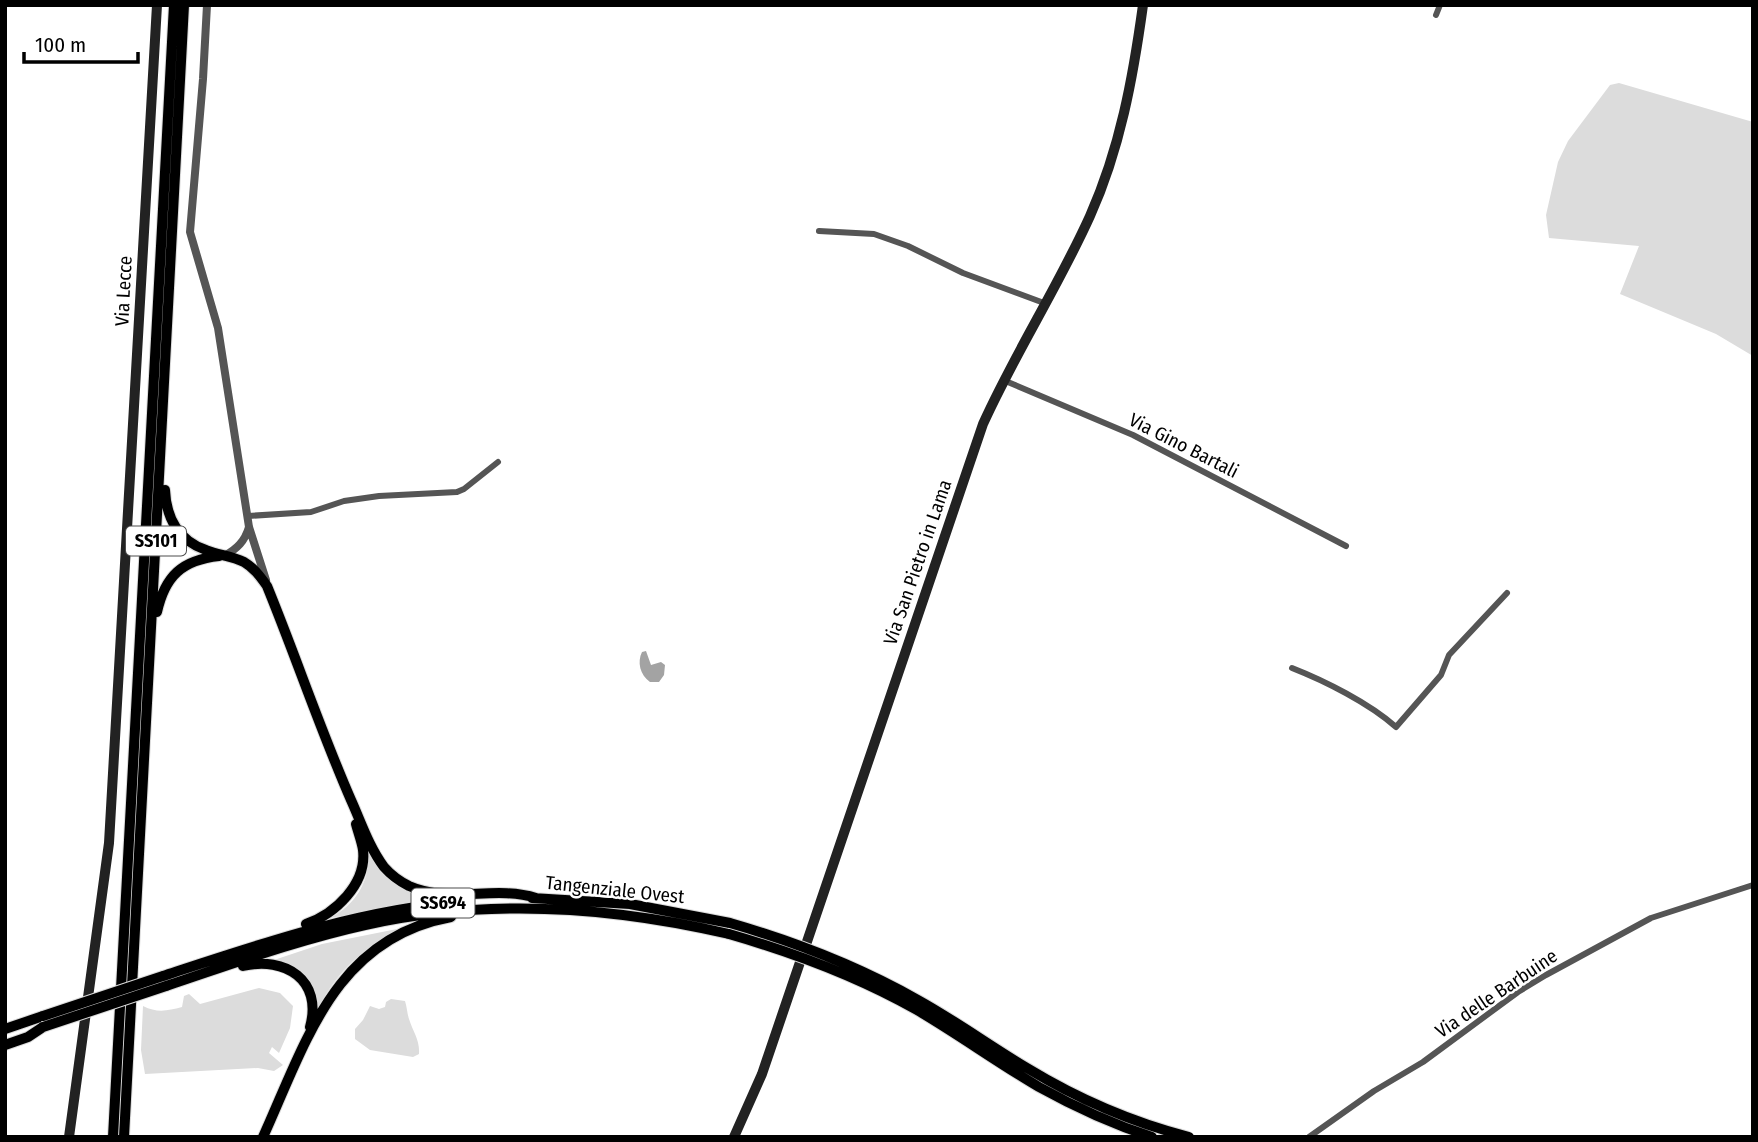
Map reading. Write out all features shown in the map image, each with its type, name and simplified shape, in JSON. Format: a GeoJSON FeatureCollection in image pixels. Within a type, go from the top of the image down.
{"type":"FeatureCollection","features":[{"type":"Feature","properties":{"kind":"highway","name":"SS101"},"geometry":{"type":"LineString","coordinates":[[113,1137],[174,5]]}},
{"type":"Feature","properties":{"kind":"highway","name":"SS101"},"geometry":{"type":"LineString","coordinates":[[127,1137],[184,5]]}},
{"type":"Feature","properties":{"kind":"highway"},"geometry":{"type":"LineString","coordinates":[[164,391],[167,407],[165,491],[167,509],[175,527],[183,537],[205,550],[244,562],[259,574],[273,601],[346,787],[376,854],[398,880],[429,892],[464,895],[514,894],[536,898]]}},
{"type":"Feature","properties":{"kind":"highway"},"geometry":{"type":"LineString","coordinates":[[147,712],[158,612],[167,582],[186,565],[208,557],[224,556]]}},
{"type":"Feature","properties":{"kind":"highway"},"geometry":{"type":"LineString","coordinates":[[223,956],[252,942],[321,918],[337,907],[351,890],[361,867],[363,851],[346,787]]}},
{"type":"Feature","properties":{"kind":"highway","name":"Tangenziale Ovest"},"geometry":{"type":"LineString","coordinates":[[165,981],[223,956],[313,928],[399,908],[483,899],[536,898],[630,904],[730,929],[845,974],[915,1010],[1063,1100],[1109,1122],[1152,1137]]}},
{"type":"Feature","properties":{"kind":"highway"},"geometry":{"type":"LineString","coordinates":[[263,1137],[304,1045],[334,989],[359,962],[390,939],[415,927],[442,919],[481,913],[555,908]]}},
{"type":"Feature","properties":{"kind":"highway","name":"Tangenziale Ovest"},"geometry":{"type":"LineString","coordinates":[[5,1040],[43,1022],[165,981],[296,942],[365,925],[466,909],[555,908],[631,914],[777,937],[855,967],[918,999],[1027,1068],[1083,1099],[1134,1121],[1189,1137]]}},
{"type":"Feature","properties":{"kind":"highway"},"geometry":{"type":"LineString","coordinates":[[165,981],[181,985],[254,964],[274,964],[287,968],[298,975],[311,996],[312,1020],[304,1045]]}},
{"type":"Feature","properties":{"kind":"highway"},"geometry":{"type":"LineString","coordinates":[[5,1045],[28,1037],[43,1022]]}},
{"type":"Feature","properties":{"kind":"highway","name":"Tangenziale Ovest"},"geometry":{"type":"LineString","coordinates":[[5,1029],[43,1022]]}},
{"type":"Feature","properties":{"kind":"main road","name":"Via Lecce"},"geometry":{"type":"LineString","coordinates":[[68,1137],[105,875],[157,5]]}},
{"type":"Feature","properties":{"kind":"main road","name":"Via San Pietro in Lama"},"geometry":{"type":"LineString","coordinates":[[734,1137],[761,1074],[965,472],[1003,380],[1090,215],[1112,156],[1126,109],[1143,5]]}},
{"type":"Feature","properties":{"kind":"street"},"geometry":{"type":"LineString","coordinates":[[206,5],[203,79],[190,232],[218,328],[248,516],[246,535],[238,547],[224,556]]}},
{"type":"Feature","properties":{"kind":"street"},"geometry":{"type":"LineString","coordinates":[[1436,15],[1440,5]]}},
{"type":"Feature","properties":{"kind":"street"},"geometry":{"type":"LineString","coordinates":[[819,231],[874,234],[908,246],[963,273],[1044,303]]}},
{"type":"Feature","properties":{"kind":"street","name":"Via Gino Bartali"},"geometry":{"type":"LineString","coordinates":[[1003,380],[1133,435],[1346,546]]}},
{"type":"Feature","properties":{"kind":"street"},"geometry":{"type":"LineString","coordinates":[[248,516],[311,512],[344,501],[379,496],[457,492],[498,462]]}},
{"type":"Feature","properties":{"kind":"street"},"geometry":{"type":"LineString","coordinates":[[248,527],[273,601]]}},
{"type":"Feature","properties":{"kind":"street"},"geometry":{"type":"LineString","coordinates":[[1292,668],[1349,697],[1396,727],[1441,675],[1449,655],[1507,593]]}},
{"type":"Feature","properties":{"kind":"street","name":"Via delle Barbuine"},"geometry":{"type":"LineString","coordinates":[[1309,1137],[1374,1091],[1423,1062],[1518,992],[1546,975],[1651,918],[1753,885]]}},
{"type":"Feature","properties":{"kind":"shaded area"},"geometry":{"type":"Polygon","coordinates":[[[1619,83],[1753,122],[1753,356],[1716,334],[1620,294],[1639,246],[1549,238],[1546,215],[1558,162],[1568,141],[1610,85],[1619,83]]]}},
{"type":"Feature","properties":{"kind":"shaded area"},"geometry":{"type":"Polygon","coordinates":[[[646,651],[651,665],[661,662],[665,665],[664,675],[659,682],[650,682],[642,672],[640,656],[646,651]]]}},
{"type":"Feature","properties":{"kind":"shaded area"},"geometry":{"type":"Polygon","coordinates":[[[369,848],[412,893],[437,899],[330,918],[349,904],[359,892],[367,871],[369,848]]]}},
{"type":"Feature","properties":{"kind":"shaded area"},"geometry":{"type":"Polygon","coordinates":[[[402,928],[353,961],[318,1008],[316,995],[271,961],[322,944],[402,928]]]}},
{"type":"Feature","properties":{"kind":"shaded area"},"geometry":{"type":"Polygon","coordinates":[[[259,988],[280,993],[293,1006],[290,1028],[279,1053],[272,1047],[269,1053],[283,1065],[274,1071],[258,1068],[145,1074],[141,1050],[143,1006],[153,1010],[167,1010],[182,1007],[184,996],[189,994],[200,1004],[259,988]]]}},
{"type":"Feature","properties":{"kind":"shaded area"},"geometry":{"type":"Polygon","coordinates":[[[391,999],[405,1001],[418,1044],[419,1054],[413,1057],[370,1050],[355,1039],[355,1029],[370,1006],[379,1009],[385,1007],[386,1002],[391,999]]]}}]}
